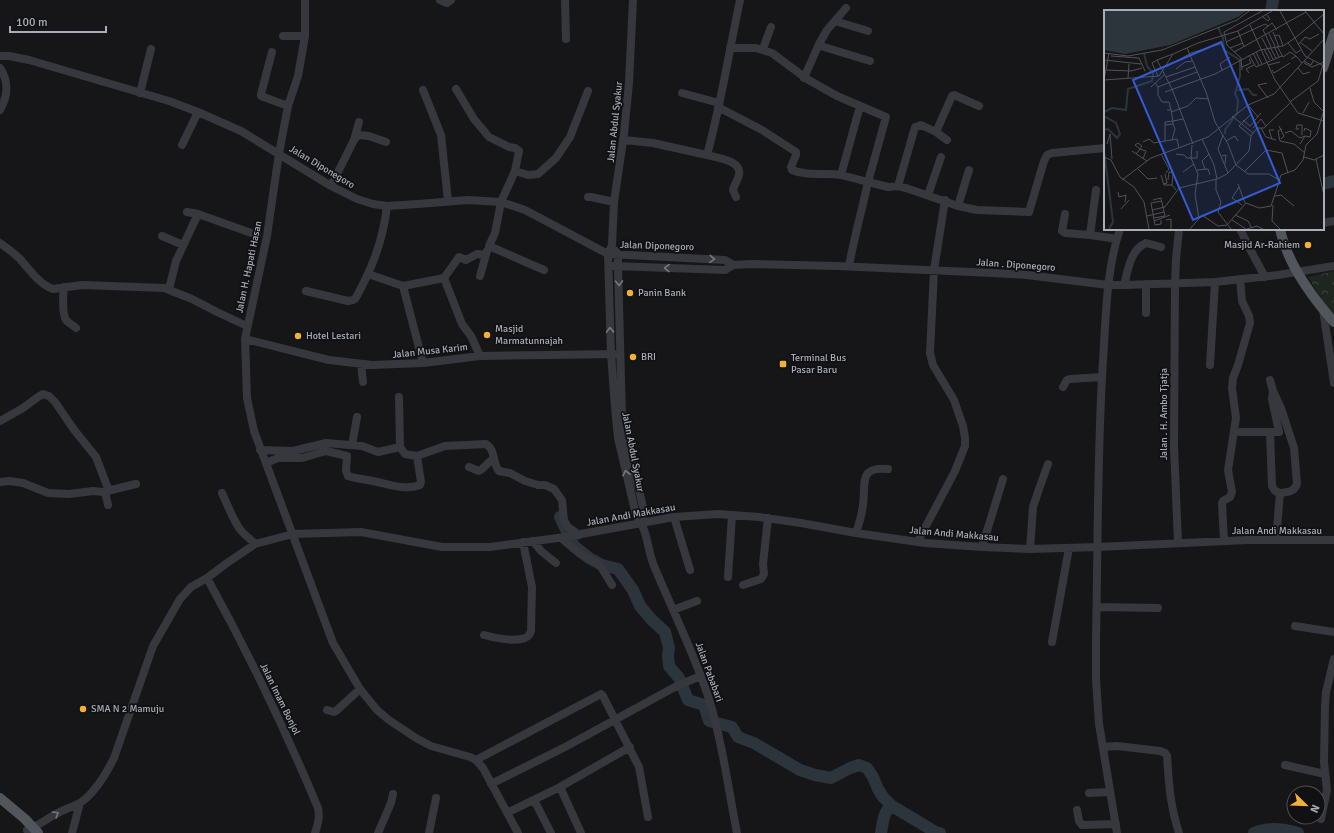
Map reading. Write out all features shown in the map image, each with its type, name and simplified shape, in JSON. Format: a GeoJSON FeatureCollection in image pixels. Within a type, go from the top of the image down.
{"type":"FeatureCollection","features":[{"type":"Feature","properties":{"kind":"main road"},"geometry":{"type":"LineString","coordinates":[[1324,66],[1331,54],[1334,33]]}},
{"type":"Feature","properties":{"kind":"main road"},"geometry":{"type":"LineString","coordinates":[[1280,230],[1282,238],[1297,271],[1323,310],[1334,322]]}},
{"type":"Feature","properties":{"kind":"main road"},"geometry":{"type":"LineString","coordinates":[[0,798],[21,815],[32,831]]}},
{"type":"Feature","properties":{"kind":"main road"},"geometry":{"type":"LineString","coordinates":[[0,806],[32,831]]}},
{"type":"Feature","properties":{"kind":"street","name":"Jalan H. Hapati Hasan"},"geometry":{"type":"LineString","coordinates":[[305,0],[304,36],[298,76],[288,106],[266,236],[245,339],[247,398],[254,431],[293,534],[312,591],[333,643],[360,689],[377,710],[416,738],[437,748],[476,760]]}},
{"type":"Feature","properties":{"kind":"street"},"geometry":{"type":"LineString","coordinates":[[440,0],[447,3],[451,0]]}},
{"type":"Feature","properties":{"kind":"street"},"geometry":{"type":"LineString","coordinates":[[565,0],[566,40]]}},
{"type":"Feature","properties":{"kind":"street","name":"Jalan Abdul Syakur"},"geometry":{"type":"LineString","coordinates":[[633,0],[629,83],[624,140],[614,202],[612,245],[608,254],[608,266],[611,354],[618,438],[636,515],[642,523]]}},
{"type":"Feature","properties":{"kind":"street"},"geometry":{"type":"LineString","coordinates":[[707,155],[740,0]]}},
{"type":"Feature","properties":{"kind":"street"},"geometry":{"type":"LineString","coordinates":[[804,78],[818,44],[827,30],[846,8]]}},
{"type":"Feature","properties":{"kind":"street"},"geometry":{"type":"LineString","coordinates":[[835,21],[868,31]]}},
{"type":"Feature","properties":{"kind":"street"},"geometry":{"type":"LineString","coordinates":[[763,50],[771,27]]}},
{"type":"Feature","properties":{"kind":"street"},"geometry":{"type":"LineString","coordinates":[[282,36],[304,36]]}},
{"type":"Feature","properties":{"kind":"street"},"geometry":{"type":"LineString","coordinates":[[818,44],[870,61]]}},
{"type":"Feature","properties":{"kind":"street"},"geometry":{"type":"LineString","coordinates":[[730,48],[756,48],[772,53],[804,78],[837,96],[884,115],[886,118],[868,182],[849,266]]}},
{"type":"Feature","properties":{"kind":"street"},"geometry":{"type":"LineString","coordinates":[[140,93],[151,49]]}},
{"type":"Feature","properties":{"kind":"street"},"geometry":{"type":"LineString","coordinates":[[272,52],[260,94],[261,96],[288,106]]}},
{"type":"Feature","properties":{"kind":"street","name":"Jalan Diponegoro"},"geometry":{"type":"LineString","coordinates":[[0,56],[20,58],[169,101],[198,112],[241,131],[331,186],[357,199],[373,204],[387,206],[468,200],[501,202],[524,210],[543,219],[608,254],[725,260],[732,265]]}},
{"type":"Feature","properties":{"kind":"street"},"geometry":{"type":"LineString","coordinates":[[0,68],[6,78],[7,86],[6,94],[0,110]]}},
{"type":"Feature","properties":{"kind":"street"},"geometry":{"type":"LineString","coordinates":[[456,89],[474,119],[489,137],[519,151],[515,171],[501,202],[495,233],[485,255],[480,276]]}},
{"type":"Feature","properties":{"kind":"street"},"geometry":{"type":"LineString","coordinates":[[423,90],[441,136],[448,201]]}},
{"type":"Feature","properties":{"kind":"street"},"geometry":{"type":"LineString","coordinates":[[515,171],[528,175],[538,174],[556,158],[570,137],[588,91]]}},
{"type":"Feature","properties":{"kind":"street"},"geometry":{"type":"LineString","coordinates":[[682,93],[718,105],[762,130],[796,152],[791,167],[792,170],[807,175],[821,173],[841,175],[888,186],[898,186],[928,195],[944,203],[976,210],[1029,212],[1047,155],[1104,148]]}},
{"type":"Feature","properties":{"kind":"street"},"geometry":{"type":"LineString","coordinates":[[936,132],[952,96],[954,95],[979,106]]}},
{"type":"Feature","properties":{"kind":"street"},"geometry":{"type":"LineString","coordinates":[[841,175],[860,106]]}},
{"type":"Feature","properties":{"kind":"street"},"geometry":{"type":"LineString","coordinates":[[182,145],[198,112]]}},
{"type":"Feature","properties":{"kind":"street"},"geometry":{"type":"LineString","coordinates":[[331,186],[354,140],[359,122]]}},
{"type":"Feature","properties":{"kind":"street"},"geometry":{"type":"LineString","coordinates":[[898,186],[914,128],[917,125],[921,125],[936,132],[947,140]]}},
{"type":"Feature","properties":{"kind":"street"},"geometry":{"type":"LineString","coordinates":[[354,140],[358,135],[369,136],[386,142]]}},
{"type":"Feature","properties":{"kind":"street"},"geometry":{"type":"LineString","coordinates":[[624,140],[653,143],[707,155],[733,163],[739,168],[740,173],[733,190],[736,198]]}},
{"type":"Feature","properties":{"kind":"street"},"geometry":{"type":"LineString","coordinates":[[928,195],[941,157]]}},
{"type":"Feature","properties":{"kind":"street"},"geometry":{"type":"LineString","coordinates":[[958,206],[969,170]]}},
{"type":"Feature","properties":{"kind":"street"},"geometry":{"type":"LineString","coordinates":[[1090,235],[1096,190]]}},
{"type":"Feature","properties":{"kind":"street"},"geometry":{"type":"LineString","coordinates":[[588,197],[614,202]]}},
{"type":"Feature","properties":{"kind":"street"},"geometry":{"type":"LineString","coordinates":[[918,542],[956,471],[965,446],[963,426],[954,400],[933,365],[930,352],[934,270],[944,203]]}},
{"type":"Feature","properties":{"kind":"street"},"geometry":{"type":"LineString","coordinates":[[306,291],[348,300],[353,300],[357,296],[376,254],[384,226],[387,206]]}},
{"type":"Feature","properties":{"kind":"street"},"geometry":{"type":"LineString","coordinates":[[186,212],[198,214],[257,235]]}},
{"type":"Feature","properties":{"kind":"street"},"geometry":{"type":"LineString","coordinates":[[169,290],[176,261],[198,214]]}},
{"type":"Feature","properties":{"kind":"street"},"geometry":{"type":"LineString","coordinates":[[1064,214],[1062,228],[1063,232],[1117,239]]}},
{"type":"Feature","properties":{"kind":"street"},"geometry":{"type":"LineString","coordinates":[[1324,222],[1334,221]]}},
{"type":"Feature","properties":{"kind":"street"},"geometry":{"type":"LineString","coordinates":[[1118,833],[1099,724],[1096,679],[1102,377],[1108,285],[1120,230]]}},
{"type":"Feature","properties":{"kind":"street","name":"Jalan . H. Ambo Tjatja"},"geometry":{"type":"LineString","coordinates":[[1178,543],[1174,446],[1175,284],[1179,230]]}},
{"type":"Feature","properties":{"kind":"street"},"geometry":{"type":"LineString","coordinates":[[1241,230],[1265,276]]}},
{"type":"Feature","properties":{"kind":"street"},"geometry":{"type":"LineString","coordinates":[[162,236],[183,245]]}},
{"type":"Feature","properties":{"kind":"street"},"geometry":{"type":"LineString","coordinates":[[1124,285],[1129,264],[1136,249],[1146,243],[1161,247]]}},
{"type":"Feature","properties":{"kind":"street"},"geometry":{"type":"LineString","coordinates":[[0,244],[18,258],[48,287],[54,289],[82,285],[164,288],[192,299],[247,326]]}},
{"type":"Feature","properties":{"kind":"street"},"geometry":{"type":"LineString","coordinates":[[612,245],[618,254]]}},
{"type":"Feature","properties":{"kind":"street"},"geometry":{"type":"LineString","coordinates":[[489,246],[544,270]]}},
{"type":"Feature","properties":{"kind":"street"},"geometry":{"type":"LineString","coordinates":[[368,274],[403,286],[444,278],[459,257],[466,260],[477,254],[485,255]]}},
{"type":"Feature","properties":{"kind":"street","name":"Jalan Abdul Syakur"},"geometry":{"type":"LineString","coordinates":[[618,254],[622,416],[628,454],[644,512],[642,523]]}},
{"type":"Feature","properties":{"kind":"street"},"geometry":{"type":"LineString","coordinates":[[608,266],[725,270],[732,265]]}},
{"type":"Feature","properties":{"kind":"street","name":"Jalan . Diponegoro"},"geometry":{"type":"LineString","coordinates":[[732,265],[849,266],[934,270],[1027,275],[1108,285],[1215,282],[1334,266]]}},
{"type":"Feature","properties":{"kind":"street"},"geometry":{"type":"LineString","coordinates":[[444,278],[462,324],[471,336],[480,356]]}},
{"type":"Feature","properties":{"kind":"street"},"geometry":{"type":"LineString","coordinates":[[1224,541],[1222,503],[1230,498],[1232,492],[1228,470],[1236,418],[1232,378],[1242,352],[1250,322],[1249,316],[1242,301],[1240,279]]}},
{"type":"Feature","properties":{"kind":"street"},"geometry":{"type":"LineString","coordinates":[[1210,365],[1215,282]]}},
{"type":"Feature","properties":{"kind":"street"},"geometry":{"type":"LineString","coordinates":[[1146,284],[1146,313]]}},
{"type":"Feature","properties":{"kind":"street"},"geometry":{"type":"LineString","coordinates":[[403,286],[423,363]]}},
{"type":"Feature","properties":{"kind":"street"},"geometry":{"type":"LineString","coordinates":[[64,287],[63,296],[65,317],[69,323],[76,328]]}},
{"type":"Feature","properties":{"kind":"street"},"geometry":{"type":"LineString","coordinates":[[1323,310],[1334,383]]}},
{"type":"Feature","properties":{"kind":"street","name":"Jalan Musa Karim"},"geometry":{"type":"LineString","coordinates":[[245,339],[330,360],[372,365],[423,363],[480,356],[620,354]]}},
{"type":"Feature","properties":{"kind":"street"},"geometry":{"type":"LineString","coordinates":[[361,364],[363,382]]}},
{"type":"Feature","properties":{"kind":"street"},"geometry":{"type":"LineString","coordinates":[[1063,387],[1067,380],[1070,379],[1102,377]]}},
{"type":"Feature","properties":{"kind":"street"},"geometry":{"type":"LineString","coordinates":[[1270,380],[1273,391],[1272,399],[1283,431],[1294,448],[1297,484],[1295,489],[1291,492],[1280,494],[1275,491],[1272,486],[1270,432]]}},
{"type":"Feature","properties":{"kind":"street"},"geometry":{"type":"LineString","coordinates":[[0,421],[23,408],[43,394],[49,396],[55,402],[75,432],[96,457],[107,491],[108,505]]}},
{"type":"Feature","properties":{"kind":"street"},"geometry":{"type":"LineString","coordinates":[[399,397],[400,447],[405,454],[417,456],[445,446],[486,444],[492,448],[492,460],[502,473],[510,473],[525,481],[538,485],[545,485],[554,490],[562,500],[563,517],[568,527],[570,536],[579,553],[597,563],[608,577],[612,585]]}},
{"type":"Feature","properties":{"kind":"street"},"geometry":{"type":"LineString","coordinates":[[357,417],[348,449],[346,471],[348,476],[393,486],[417,486],[420,485],[421,482],[417,456]]}},
{"type":"Feature","properties":{"kind":"street"},"geometry":{"type":"LineString","coordinates":[[1240,432],[1283,431]]}},
{"type":"Feature","properties":{"kind":"street"},"geometry":{"type":"LineString","coordinates":[[263,456],[326,443],[348,449]]}},
{"type":"Feature","properties":{"kind":"street"},"geometry":{"type":"LineString","coordinates":[[263,456],[278,458],[302,458],[326,451],[362,446],[378,452],[400,447]]}},
{"type":"Feature","properties":{"kind":"street"},"geometry":{"type":"LineString","coordinates":[[469,467],[479,471],[492,460]]}},
{"type":"Feature","properties":{"kind":"street"},"geometry":{"type":"LineString","coordinates":[[1030,548],[1033,507],[1048,464]]}},
{"type":"Feature","properties":{"kind":"street"},"geometry":{"type":"LineString","coordinates":[[856,533],[863,507],[866,476],[872,469],[888,469]]}},
{"type":"Feature","properties":{"kind":"street"},"geometry":{"type":"LineString","coordinates":[[982,547],[1002,479]]}},
{"type":"Feature","properties":{"kind":"street"},"geometry":{"type":"LineString","coordinates":[[0,482],[9,481],[23,483],[48,493],[69,494],[107,491],[136,484]]}},
{"type":"Feature","properties":{"kind":"street"},"geometry":{"type":"LineString","coordinates":[[222,493],[239,527],[255,544]]}},
{"type":"Feature","properties":{"kind":"street"},"geometry":{"type":"LineString","coordinates":[[1276,540],[1280,494]]}},
{"type":"Feature","properties":{"kind":"street","name":"Jalan Andi Makkasau"},"geometry":{"type":"LineString","coordinates":[[80,803],[97,785],[106,773],[114,758],[153,646],[172,610],[180,599],[191,587],[207,578],[255,544],[293,534],[361,532],[442,547],[490,547],[570,536],[674,517],[718,514],[768,518],[918,542],[982,547],[1069,548],[1224,541],[1334,540]]}},
{"type":"Feature","properties":{"kind":"street"},"geometry":{"type":"LineString","coordinates":[[728,577],[732,515]]}},
{"type":"Feature","properties":{"kind":"street"},"geometry":{"type":"LineString","coordinates":[[674,517],[690,570]]}},
{"type":"Feature","properties":{"kind":"street"},"geometry":{"type":"LineString","coordinates":[[743,584],[761,579],[764,574],[763,564],[768,518]]}},
{"type":"Feature","properties":{"kind":"street","name":"Jalan Pababari"},"geometry":{"type":"LineString","coordinates":[[642,523],[653,564],[686,640],[718,730],[737,833]]}},
{"type":"Feature","properties":{"kind":"street"},"geometry":{"type":"LineString","coordinates":[[533,541],[541,551],[556,564]]}},
{"type":"Feature","properties":{"kind":"street"},"geometry":{"type":"LineString","coordinates":[[484,635],[496,638],[517,639],[525,638],[530,635],[532,587],[523,542]]}},
{"type":"Feature","properties":{"kind":"street"},"geometry":{"type":"LineString","coordinates":[[1052,642],[1069,548]]}},
{"type":"Feature","properties":{"kind":"street","name":"Jalan Imam Bonjol"},"geometry":{"type":"LineString","coordinates":[[207,578],[234,626],[294,751],[318,808],[319,815],[315,833]]}},
{"type":"Feature","properties":{"kind":"street"},"geometry":{"type":"LineString","coordinates":[[673,610],[698,601]]}},
{"type":"Feature","properties":{"kind":"street"},"geometry":{"type":"LineString","coordinates":[[1097,607],[1158,608]]}},
{"type":"Feature","properties":{"kind":"street"},"geometry":{"type":"LineString","coordinates":[[1295,626],[1334,632]]}},
{"type":"Feature","properties":{"kind":"street"},"geometry":{"type":"LineString","coordinates":[[1326,794],[1325,706],[1326,692],[1334,659]]}},
{"type":"Feature","properties":{"kind":"street"},"geometry":{"type":"LineString","coordinates":[[491,784],[567,746],[681,684],[700,676]]}},
{"type":"Feature","properties":{"kind":"street"},"geometry":{"type":"LineString","coordinates":[[327,710],[334,712],[336,711],[360,689]]}},
{"type":"Feature","properties":{"kind":"street"},"geometry":{"type":"LineString","coordinates":[[518,833],[483,768],[476,760],[600,694],[603,696],[616,719],[640,771],[648,817]]}},
{"type":"Feature","properties":{"kind":"street"},"geometry":{"type":"LineString","coordinates":[[1103,747],[1117,746],[1160,751],[1165,753],[1167,756],[1169,794],[1179,833]]}},
{"type":"Feature","properties":{"kind":"street"},"geometry":{"type":"LineString","coordinates":[[507,813],[560,787],[630,747]]}},
{"type":"Feature","properties":{"kind":"street"},"geometry":{"type":"LineString","coordinates":[[1285,765],[1325,774]]}},
{"type":"Feature","properties":{"kind":"street"},"geometry":{"type":"LineString","coordinates":[[560,787],[581,833]]}},
{"type":"Feature","properties":{"kind":"street"},"geometry":{"type":"LineString","coordinates":[[1088,793],[1110,792]]}},
{"type":"Feature","properties":{"kind":"street"},"geometry":{"type":"LineString","coordinates":[[378,833],[391,803],[393,794]]}},
{"type":"Feature","properties":{"kind":"street"},"geometry":{"type":"LineString","coordinates":[[430,833],[436,798]]}},
{"type":"Feature","properties":{"kind":"street"},"geometry":{"type":"LineString","coordinates":[[534,800],[551,833]]}},
{"type":"Feature","properties":{"kind":"street"},"geometry":{"type":"LineString","coordinates":[[32,831],[61,811],[80,803]]}},
{"type":"Feature","properties":{"kind":"street"},"geometry":{"type":"LineString","coordinates":[[72,833],[80,803]]}},
{"type":"Feature","properties":{"kind":"street"},"geometry":{"type":"LineString","coordinates":[[1077,810],[1079,821],[1082,825],[1116,824]]}},
{"type":"Feature","properties":{"kind":"green space"},"geometry":{"type":"Polygon","coordinates":[[[1334,271],[1334,314],[1323,301],[1308,277],[1334,271]]]}},
{"type":"Feature","properties":{"kind":"waterway"},"geometry":{"type":"LineString","coordinates":[[1271,10],[1273,0]]}},
{"type":"Feature","properties":{"kind":"waterway"},"geometry":{"type":"LineString","coordinates":[[1324,184],[1334,181]]}},
{"type":"Feature","properties":{"kind":"waterway"},"geometry":{"type":"LineString","coordinates":[[560,517],[574,546],[589,558],[602,565],[618,569],[633,590],[640,606],[665,632],[669,648],[669,666],[679,678],[688,700],[704,705],[709,721],[732,727],[738,737],[754,743],[800,770],[815,775],[831,778],[859,765],[867,768],[883,797],[892,806],[937,833],[940,833]]}},
{"type":"Feature","properties":{"kind":"waterway"},"geometry":{"type":"LineString","coordinates":[[881,833],[885,814],[892,806]]}},
{"type":"Feature","properties":{"kind":"waterway"},"geometry":{"type":"LineString","coordinates":[[1254,833],[1276,829],[1298,833]]}},
{"type":"Feature","properties":{"kind":"place","name":"Masjid Ar-Rahiem"},"geometry":{"type":"Point","coordinates":[1308,245]}},
{"type":"Feature","properties":{"kind":"place","name":"Panin Bank"},"geometry":{"type":"Point","coordinates":[630,293]}},
{"type":"Feature","properties":{"kind":"place","name":"Masjid Marmatunnajah"},"geometry":{"type":"Point","coordinates":[487,335]}},
{"type":"Feature","properties":{"kind":"place","name":"Hotel Lestari"},"geometry":{"type":"Point","coordinates":[298,336]}},
{"type":"Feature","properties":{"kind":"place","name":"BRI"},"geometry":{"type":"Point","coordinates":[633,357]}},
{"type":"Feature","properties":{"kind":"place","name":"Terminal Bus Pasar Baru"},"geometry":{"type":"Point","coordinates":[783,364]}},
{"type":"Feature","properties":{"kind":"place","name":"SMA N 2 Mamuju"},"geometry":{"type":"Point","coordinates":[83,709]}}]}
